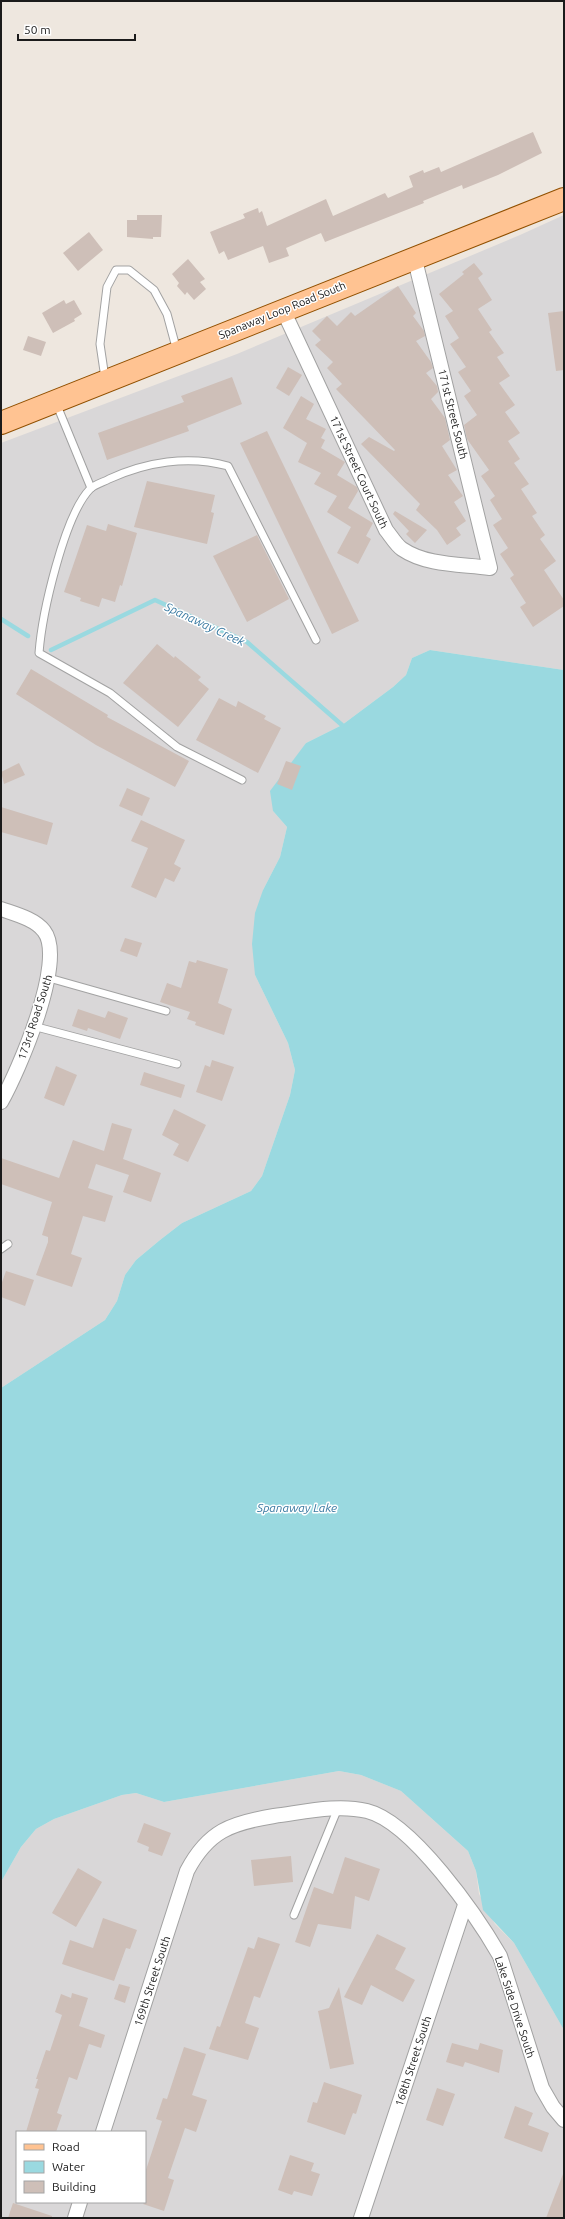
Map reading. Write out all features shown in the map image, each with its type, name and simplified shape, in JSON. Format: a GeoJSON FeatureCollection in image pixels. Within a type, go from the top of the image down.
{"type":"FeatureCollection","features":[{"type":"Feature","properties":{"kind":"main road","name":"Spanaway Loop Road South"},"geometry":{"type":"LineString","coordinates":[[1,422],[55,402],[177,351],[358,280],[414,260],[564,199]]}},
{"type":"Feature","properties":{"kind":"street","name":"171st Street South"},"geometry":{"type":"LineString","coordinates":[[414,260],[490,568]]}},
{"type":"Feature","properties":{"kind":"street","name":"171st Street Court South"},"geometry":{"type":"LineString","coordinates":[[283,310],[386,530],[401,548],[414,555],[429,560],[490,568]]}},
{"type":"Feature","properties":{"kind":"street","name":"173rd Road South"},"geometry":{"type":"LineString","coordinates":[[1,909],[30,921],[44,930],[51,947],[49,978],[25,1050],[1,1102]]}},
{"type":"Feature","properties":{"kind":"street","name":"Lake Side Drive South"},"geometry":{"type":"LineString","coordinates":[[213,1836],[232,1824],[266,1817],[338,1808],[367,1811],[382,1816],[394,1824],[452,1884],[500,1956],[542,2088],[553,2107],[564,2120]]}},
{"type":"Feature","properties":{"kind":"street","name":"169th Street South"},"geometry":{"type":"LineString","coordinates":[[103,2131],[188,1871],[195,1857],[213,1836]]}},
{"type":"Feature","properties":{"kind":"street","name":"168th Street South"},"geometry":{"type":"LineString","coordinates":[[362,2218],[465,1904]]}},
{"type":"Feature","properties":{"kind":"street"},"geometry":{"type":"LineString","coordinates":[[75,2218],[80,2203]]}},
{"type":"Feature","properties":{"kind":"lane"},"geometry":{"type":"LineString","coordinates":[[106,380],[100,344],[107,287],[116,270],[129,270],[154,290],[167,314],[177,351]]}},
{"type":"Feature","properties":{"kind":"lane"},"geometry":{"type":"LineString","coordinates":[[55,402],[91,488]]}},
{"type":"Feature","properties":{"kind":"lane"},"geometry":{"type":"LineString","coordinates":[[242,780],[177,746],[110,693],[39,653],[48,594],[79,506],[91,488],[124,473],[157,464],[176,461],[215,462],[228,466],[316,640]]}},
{"type":"Feature","properties":{"kind":"lane"},"geometry":{"type":"LineString","coordinates":[[49,978],[166,1012]]}},
{"type":"Feature","properties":{"kind":"lane"},"geometry":{"type":"LineString","coordinates":[[32,1026],[177,1064]]}},
{"type":"Feature","properties":{"kind":"lane"},"geometry":{"type":"LineString","coordinates":[[1,1249],[8,1244]]}},
{"type":"Feature","properties":{"kind":"lane"},"geometry":{"type":"LineString","coordinates":[[294,1915],[338,1808]]}},
{"type":"Feature","properties":{"kind":"shaded area"},"geometry":{"type":"Polygon","coordinates":[[[564,215],[564,670],[430,650],[412,658],[406,675],[393,687],[342,725],[306,743],[273,811],[287,827],[280,857],[263,890],[255,975],[288,1043],[295,1070],[290,1095],[262,1176],[251,1191],[182,1223],[160,1240],[136,1260],[125,1275],[117,1301],[105,1320],[1,1388],[1,443],[237,354],[564,215]]]}},
{"type":"Feature","properties":{"kind":"shaded area"},"geometry":{"type":"Polygon","coordinates":[[[339,1771],[361,1775],[401,1791],[468,1851],[476,1871],[479,1894],[495,1924],[514,1943],[563,2028],[564,2218],[1,2218],[1,1882],[21,1847],[36,1829],[54,1819],[122,1795],[136,1793],[164,1802],[339,1771]]]}},
{"type":"Feature","properties":{"kind":"water","name":"Spanaway Lake"},"geometry":{"type":"Polygon","coordinates":[[[430,650],[564,670],[564,2030],[514,1943],[483,1910],[476,1871],[468,1851],[401,1791],[361,1775],[339,1771],[164,1802],[136,1793],[122,1795],[54,1819],[36,1829],[21,1847],[1,1882],[1,1388],[105,1320],[117,1301],[125,1275],[136,1260],[160,1240],[182,1223],[251,1191],[262,1176],[290,1095],[295,1070],[288,1043],[255,975],[252,944],[255,913],[263,890],[280,857],[287,827],[273,811],[270,791],[306,743],[342,725],[393,687],[406,675],[412,658],[430,650]]]}},
{"type":"Feature","properties":{"kind":"building"},"geometry":{"type":"Polygon","coordinates":[[[533,132],[542,153],[498,175],[463,189],[462,185],[423,201],[424,203],[325,242],[321,233],[286,248],[289,256],[269,263],[263,246],[228,260],[224,251],[219,254],[210,232],[245,218],[243,214],[258,208],[259,213],[262,211],[267,226],[326,199],[333,216],[385,193],[388,198],[413,187],[409,176],[423,170],[424,173],[439,167],[441,172],[533,132]]]}},
{"type":"Feature","properties":{"kind":"building"},"geometry":{"type":"Polygon","coordinates":[[[137,215],[162,215],[161,237],[153,237],[153,239],[127,237],[127,220],[137,220],[137,215]]]}},
{"type":"Feature","properties":{"kind":"building"},"geometry":{"type":"Polygon","coordinates":[[[89,232],[103,250],[78,271],[63,253],[89,232]]]}},
{"type":"Feature","properties":{"kind":"building"},"geometry":{"type":"Polygon","coordinates":[[[188,259],[205,279],[200,282],[206,289],[194,300],[187,292],[185,295],[177,286],[179,283],[172,274],[188,259]]]}},
{"type":"Feature","properties":{"kind":"building"},"geometry":{"type":"Polygon","coordinates":[[[474,263],[483,274],[478,278],[492,300],[478,309],[492,330],[489,332],[504,353],[497,357],[510,376],[499,383],[515,405],[505,412],[520,433],[508,441],[520,459],[514,463],[529,484],[521,489],[537,513],[532,516],[545,535],[540,539],[556,561],[544,570],[564,600],[564,606],[533,627],[520,607],[526,603],[510,578],[514,575],[500,554],[508,548],[493,525],[502,519],[490,500],[495,496],[481,476],[489,470],[467,439],[464,425],[477,415],[464,396],[471,391],[458,372],[466,367],[450,344],[459,338],[445,316],[453,311],[439,294],[464,274],[462,272],[474,263]]]}},
{"type":"Feature","properties":{"kind":"building"},"geometry":{"type":"Polygon","coordinates":[[[398,286],[416,313],[413,316],[424,331],[425,336],[416,341],[431,362],[433,368],[426,373],[437,386],[438,392],[431,399],[445,418],[450,440],[442,446],[457,470],[448,475],[463,496],[454,502],[466,521],[456,528],[461,535],[447,545],[437,530],[416,510],[420,504],[361,444],[369,437],[394,451],[395,450],[336,389],[342,384],[327,368],[333,362],[315,345],[321,340],[312,331],[327,316],[337,326],[351,312],[355,316],[398,286]]]}},
{"type":"Feature","properties":{"kind":"building"},"geometry":{"type":"Polygon","coordinates":[[[64,300],[66,304],[74,300],[82,314],[74,319],[75,321],[53,333],[42,313],[64,300]]]}},
{"type":"Feature","properties":{"kind":"building"},"geometry":{"type":"Polygon","coordinates":[[[564,311],[564,370],[556,371],[548,313],[564,311]]]}},
{"type":"Feature","properties":{"kind":"building"},"geometry":{"type":"Polygon","coordinates":[[[28,336],[46,342],[41,356],[23,350],[28,336]]]}},
{"type":"Feature","properties":{"kind":"building"},"geometry":{"type":"Polygon","coordinates":[[[288,367],[302,375],[289,396],[276,388],[288,367]]]}},
{"type":"Feature","properties":{"kind":"building"},"geometry":{"type":"Polygon","coordinates":[[[232,377],[242,404],[187,426],[189,431],[107,460],[98,433],[184,402],[181,396],[232,377]]]}},
{"type":"Feature","properties":{"kind":"building"},"geometry":{"type":"Polygon","coordinates":[[[301,396],[314,404],[306,419],[326,429],[321,438],[325,440],[321,448],[345,462],[337,475],[357,487],[358,491],[348,508],[373,523],[366,536],[371,539],[358,564],[337,553],[351,527],[327,512],[337,496],[314,484],[321,473],[298,462],[307,443],[283,428],[301,396]]]}},
{"type":"Feature","properties":{"kind":"building"},"geometry":{"type":"Polygon","coordinates":[[[267,431],[359,621],[332,634],[240,443],[267,431]]]}},
{"type":"Feature","properties":{"kind":"building"},"geometry":{"type":"Polygon","coordinates":[[[147,481],[215,495],[211,512],[214,513],[207,544],[134,527],[147,481]]]}},
{"type":"Feature","properties":{"kind":"building"},"geometry":{"type":"Polygon","coordinates":[[[395,511],[427,530],[415,543],[406,534],[409,531],[393,514],[395,511]]]}},
{"type":"Feature","properties":{"kind":"building"},"geometry":{"type":"Polygon","coordinates":[[[108,524],[137,533],[122,586],[120,585],[115,602],[102,598],[99,607],[80,601],[81,598],[64,592],[87,525],[106,531],[108,524]]]}},
{"type":"Feature","properties":{"kind":"building"},"geometry":{"type":"Polygon","coordinates":[[[257,535],[289,599],[247,622],[213,556],[257,535]]]}},
{"type":"Feature","properties":{"kind":"building"},"geometry":{"type":"Polygon","coordinates":[[[157,644],[174,658],[175,656],[201,677],[198,680],[209,689],[178,727],[123,683],[157,644]]]}},
{"type":"Feature","properties":{"kind":"building"},"geometry":{"type":"Polygon","coordinates":[[[31,669],[108,715],[107,717],[189,761],[175,787],[96,745],[16,694],[31,669]]]}},
{"type":"Feature","properties":{"kind":"building"},"geometry":{"type":"Polygon","coordinates":[[[219,698],[236,707],[238,701],[266,716],[264,719],[281,728],[258,773],[196,740],[219,698]]]}},
{"type":"Feature","properties":{"kind":"building"},"geometry":{"type":"Polygon","coordinates":[[[286,761],[301,766],[292,790],[277,784],[286,761]]]}},
{"type":"Feature","properties":{"kind":"building"},"geometry":{"type":"Polygon","coordinates":[[[19,763],[25,775],[4,784],[1,772],[19,763]]]}},
{"type":"Feature","properties":{"kind":"building"},"geometry":{"type":"Polygon","coordinates":[[[127,788],[150,798],[142,816],[119,806],[127,788]]]}},
{"type":"Feature","properties":{"kind":"building"},"geometry":{"type":"Polygon","coordinates":[[[1,807],[53,823],[47,845],[1,832],[1,807]]]}},
{"type":"Feature","properties":{"kind":"building"},"geometry":{"type":"Polygon","coordinates":[[[141,820],[185,840],[174,864],[181,868],[174,882],[165,878],[156,898],[131,887],[148,848],[131,841],[141,820]]]}},
{"type":"Feature","properties":{"kind":"building"},"geometry":{"type":"Polygon","coordinates":[[[125,938],[142,943],[137,957],[120,951],[125,938]]]}},
{"type":"Feature","properties":{"kind":"building"},"geometry":{"type":"Polygon","coordinates":[[[197,960],[228,969],[218,1003],[232,1009],[224,1035],[195,1025],[196,1022],[187,1019],[190,1012],[160,1002],[167,983],[181,988],[189,961],[196,963],[197,960]]]}},
{"type":"Feature","properties":{"kind":"building"},"geometry":{"type":"Polygon","coordinates":[[[78,1009],[105,1018],[108,1011],[128,1018],[120,1039],[88,1028],[87,1031],[72,1026],[78,1009]]]}},
{"type":"Feature","properties":{"kind":"building"},"geometry":{"type":"Polygon","coordinates":[[[212,1060],[234,1067],[222,1101],[196,1092],[205,1065],[210,1067],[212,1060]]]}},
{"type":"Feature","properties":{"kind":"building"},"geometry":{"type":"Polygon","coordinates":[[[56,1066],[77,1075],[64,1106],[44,1098],[56,1066]]]}},
{"type":"Feature","properties":{"kind":"building"},"geometry":{"type":"Polygon","coordinates":[[[144,1072],[185,1085],[181,1098],[140,1085],[144,1072]]]}},
{"type":"Feature","properties":{"kind":"building"},"geometry":{"type":"Polygon","coordinates":[[[174,1109],[206,1125],[188,1162],[173,1155],[179,1144],[162,1135],[174,1109]]]}},
{"type":"Feature","properties":{"kind":"building"},"geometry":{"type":"Polygon","coordinates":[[[112,1123],[132,1129],[123,1159],[161,1173],[151,1202],[123,1192],[129,1175],[96,1164],[88,1188],[113,1196],[105,1222],[83,1216],[71,1254],[82,1258],[72,1287],[36,1275],[48,1242],[48,1237],[42,1235],[52,1202],[1,1184],[1,1158],[59,1178],[73,1140],[104,1151],[112,1123]]]}},
{"type":"Feature","properties":{"kind":"building"},"geometry":{"type":"Polygon","coordinates":[[[6,1271],[34,1280],[25,1306],[1,1297],[1,1285],[6,1271]]]}},
{"type":"Feature","properties":{"kind":"building"},"geometry":{"type":"Polygon","coordinates":[[[144,1823],[171,1833],[162,1856],[148,1851],[149,1847],[137,1842],[144,1823]]]}},
{"type":"Feature","properties":{"kind":"building"},"geometry":{"type":"Polygon","coordinates":[[[291,1856],[293,1882],[254,1886],[251,1860],[291,1856]]]}},
{"type":"Feature","properties":{"kind":"building"},"geometry":{"type":"Polygon","coordinates":[[[345,1857],[380,1869],[369,1901],[355,1896],[351,1929],[318,1924],[310,1947],[295,1942],[314,1887],[333,1894],[345,1857]]]}},
{"type":"Feature","properties":{"kind":"building"},"geometry":{"type":"Polygon","coordinates":[[[78,1868],[102,1882],[76,1927],[52,1913],[78,1868]]]}},
{"type":"Feature","properties":{"kind":"building"},"geometry":{"type":"Polygon","coordinates":[[[103,1918],[137,1930],[130,1949],[126,1948],[114,1981],[62,1964],[70,1940],[93,1948],[103,1918]]]}},
{"type":"Feature","properties":{"kind":"building"},"geometry":{"type":"Polygon","coordinates":[[[377,1934],[406,1948],[395,1969],[415,1980],[403,2002],[371,1985],[362,2005],[344,1997],[377,1934]]]}},
{"type":"Feature","properties":{"kind":"building"},"geometry":{"type":"Polygon","coordinates":[[[258,1937],[280,1944],[260,1998],[254,1996],[245,2023],[259,2028],[248,2060],[209,2049],[217,2026],[220,2027],[248,1947],[254,1949],[258,1937]]]}},
{"type":"Feature","properties":{"kind":"building"},"geometry":{"type":"Polygon","coordinates":[[[119,1984],[130,1987],[125,2003],[114,1999],[119,1984]]]}},
{"type":"Feature","properties":{"kind":"building"},"geometry":{"type":"Polygon","coordinates":[[[339,1987],[354,2064],[330,2069],[318,2011],[329,2008],[339,1987]]]}},
{"type":"Feature","properties":{"kind":"building"},"geometry":{"type":"Polygon","coordinates":[[[72,1993],[88,1998],[79,2026],[105,2035],[101,2048],[89,2044],[77,2080],[69,2077],[57,2113],[62,2115],[56,2131],[26,2131],[39,2089],[35,2088],[38,2079],[36,2079],[46,2050],[50,2051],[62,2015],[55,2012],[61,1994],[71,1998],[72,1993]]]}},
{"type":"Feature","properties":{"kind":"building"},"geometry":{"type":"Polygon","coordinates":[[[452,2043],[478,2050],[480,2043],[503,2050],[499,2073],[465,2062],[463,2067],[446,2062],[452,2043]]]}},
{"type":"Feature","properties":{"kind":"building"},"geometry":{"type":"Polygon","coordinates":[[[184,2047],[206,2054],[192,2095],[207,2100],[196,2132],[185,2128],[168,2178],[174,2180],[164,2211],[143,2204],[146,2203],[146,2170],[162,2121],[156,2119],[163,2098],[167,2099],[184,2047]]]}},
{"type":"Feature","properties":{"kind":"building"},"geometry":{"type":"Polygon","coordinates":[[[324,2082],[362,2095],[356,2114],[353,2113],[345,2135],[307,2122],[313,2102],[317,2103],[324,2082]]]}},
{"type":"Feature","properties":{"kind":"building"},"geometry":{"type":"Polygon","coordinates":[[[437,2088],[455,2094],[443,2126],[426,2120],[437,2088]]]}},
{"type":"Feature","properties":{"kind":"building"},"geometry":{"type":"Polygon","coordinates":[[[515,2106],[533,2113],[528,2125],[549,2133],[542,2152],[504,2138],[515,2106]]]}},
{"type":"Feature","properties":{"kind":"building"},"geometry":{"type":"Polygon","coordinates":[[[290,2155],[314,2163],[311,2171],[320,2174],[312,2196],[294,2191],[292,2195],[278,2190],[290,2155]]]}},
{"type":"Feature","properties":{"kind":"building"},"geometry":{"type":"Polygon","coordinates":[[[563,2174],[564,2218],[546,2218],[563,2174]]]}},
{"type":"Feature","properties":{"kind":"building"},"geometry":{"type":"Polygon","coordinates":[[[13,2203],[52,2216],[52,2218],[8,2218],[13,2203]]]}},
{"type":"Feature","properties":{"kind":"waterway","name":"Spanaway Creek"},"geometry":{"type":"LineString","coordinates":[[51,650],[155,600],[247,642],[342,725]]}},
{"type":"Feature","properties":{"kind":"waterway","name":"Spanaway Creek"},"geometry":{"type":"LineString","coordinates":[[1,619],[28,636]]}}]}
